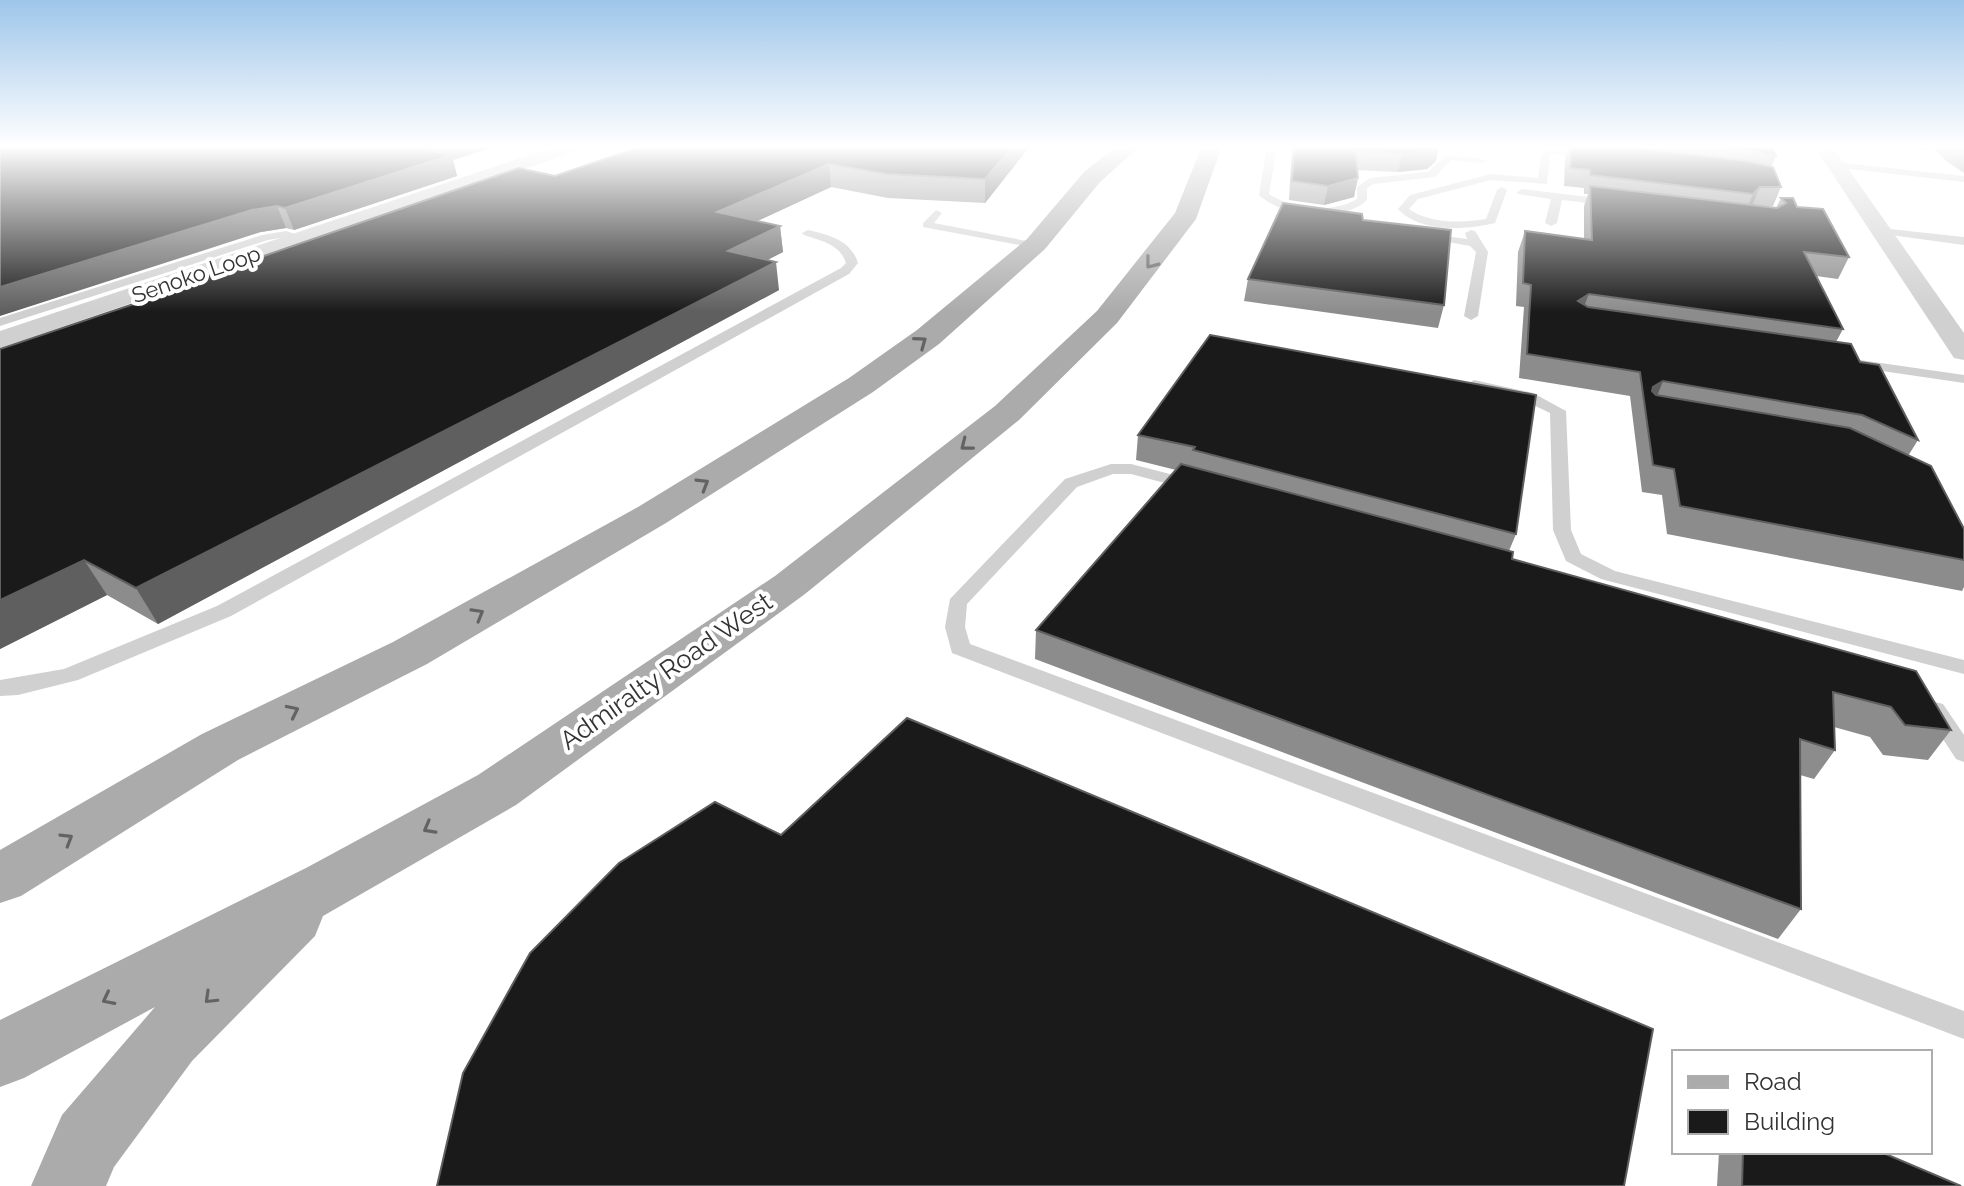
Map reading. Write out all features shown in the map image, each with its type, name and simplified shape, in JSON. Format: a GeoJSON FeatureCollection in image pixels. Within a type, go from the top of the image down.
{"type":"FeatureCollection","features":[{"type":"Feature","properties":{"kind":"main road"},"geometry":{"type":"LineString","coordinates":[[0,879],[220,747],[410,653],[768,444],[928,337],[1036,244],[1072,201]]}},
{"type":"Feature","properties":{"kind":"main road","name":"Admiralty Road West"},"geometry":{"type":"LineString","coordinates":[[0,1055],[327,885],[497,790],[790,585],[1007,413],[1107,317],[1152,263],[1187,214],[1192,201]]}},
{"type":"Feature","properties":{"kind":"main road"},"geometry":{"type":"LineString","coordinates":[[68,1186],[88,1141],[168,1039],[327,885]]}},
{"type":"Feature","properties":{"kind":"street","name":"Senoko Loop"},"geometry":{"type":"LineString","coordinates":[[0,340],[410,201]]}},
{"type":"Feature","properties":{"kind":"street"},"geometry":{"type":"LineString","coordinates":[[1861,201],[1880,231],[1956,330],[1964,352]]}},
{"type":"Feature","properties":{"kind":"lane"},"geometry":{"type":"LineString","coordinates":[[1271,201],[1300,208],[1352,208],[1360,201]]}},
{"type":"Feature","properties":{"kind":"lane"},"geometry":{"type":"LineString","coordinates":[[1410,201],[1403,209],[1407,215],[1469,225],[1491,221],[1498,201]]}},
{"type":"Feature","properties":{"kind":"lane"},"geometry":{"type":"LineString","coordinates":[[1551,223],[1556,201]]}},
{"type":"Feature","properties":{"kind":"lane"},"geometry":{"type":"LineString","coordinates":[[1594,201],[1633,206]]}},
{"type":"Feature","properties":{"kind":"lane"},"geometry":{"type":"LineString","coordinates":[[936,213],[927,225],[1036,244]]}},
{"type":"Feature","properties":{"kind":"lane"},"geometry":{"type":"LineString","coordinates":[[1282,218],[1326,224]]}},
{"type":"Feature","properties":{"kind":"lane"},"geometry":{"type":"LineString","coordinates":[[1469,225],[1474,243],[1482,252],[1471,316]]}},
{"type":"Feature","properties":{"kind":"lane"},"geometry":{"type":"LineString","coordinates":[[1880,231],[1964,241]]}},
{"type":"Feature","properties":{"kind":"lane"},"geometry":{"type":"LineString","coordinates":[[0,688],[70,675],[224,611],[845,271],[852,263],[848,250],[840,244],[808,233]]}},
{"type":"Feature","properties":{"kind":"lane"},"geometry":{"type":"LineString","coordinates":[[0,322],[266,237],[286,234],[301,238]]}},
{"type":"Feature","properties":{"kind":"lane"},"geometry":{"type":"LineString","coordinates":[[1415,235],[1474,243]]}},
{"type":"Feature","properties":{"kind":"lane"},"geometry":{"type":"LineString","coordinates":[[1845,357],[1964,379]]}},
{"type":"Feature","properties":{"kind":"lane"},"geometry":{"type":"LineString","coordinates":[[1463,383],[1509,390],[1558,411],[1562,530],[1573,557],[1608,575],[1964,667]]}},
{"type":"Feature","properties":{"kind":"lane"},"geometry":{"type":"LineString","coordinates":[[1207,489],[1131,469],[1111,469],[1071,483],[957,603],[955,627],[960,648],[1964,1025]]}},
{"type":"Feature","properties":{"kind":"lane"},"geometry":{"type":"LineString","coordinates":[[1920,698],[1931,704],[1964,753]]}},
{"type":"Feature","properties":{"kind":"building"},"geometry":{"type":"Polygon","coordinates":[[[0,201],[306,201],[285,208],[277,206],[252,210],[0,287],[0,201]]]}},
{"type":"Feature","properties":{"kind":"building"},"geometry":{"type":"Polygon","coordinates":[[[422,201],[742,201],[717,212],[780,226],[728,251],[776,262],[136,588],[84,560],[0,600],[0,349],[172,291],[171,288],[422,201]]]}},
{"type":"Feature","properties":{"kind":"building"},"geometry":{"type":"Polygon","coordinates":[[[1591,201],[1720,201],[1777,208],[1784,201],[1794,201],[1797,207],[1823,209],[1849,257],[1804,252],[1843,329],[1589,294],[1578,301],[1588,307],[1851,344],[1860,362],[1879,365],[1918,440],[1862,415],[1663,381],[1652,391],[1656,395],[1850,428],[1931,466],[1964,529],[1964,560],[1680,506],[1674,469],[1653,465],[1640,372],[1527,354],[1531,285],[1523,283],[1525,231],[1592,240],[1591,201]]]}},
{"type":"Feature","properties":{"kind":"building"},"geometry":{"type":"Polygon","coordinates":[[[1283,203],[1362,214],[1363,220],[1451,230],[1444,305],[1248,279],[1283,203]]]}},
{"type":"Feature","properties":{"kind":"building"},"geometry":{"type":"Polygon","coordinates":[[[1210,335],[1536,395],[1516,534],[1193,450],[1195,447],[1138,435],[1210,335]]]}},
{"type":"Feature","properties":{"kind":"building"},"geometry":{"type":"Polygon","coordinates":[[[1181,464],[1513,552],[1512,559],[1916,671],[1951,730],[1905,725],[1891,707],[1833,692],[1835,750],[1800,739],[1801,909],[1036,630],[1181,464]]]}},
{"type":"Feature","properties":{"kind":"building"},"geometry":{"type":"Polygon","coordinates":[[[907,718],[1653,1029],[1624,1186],[437,1186],[463,1073],[530,953],[619,863],[715,802],[781,835],[907,718]]]}},
{"type":"Feature","properties":{"kind":"building"},"geometry":{"type":"Polygon","coordinates":[[[1743,1154],[1886,1154],[1961,1186],[1742,1186],[1743,1154]]]}}]}
